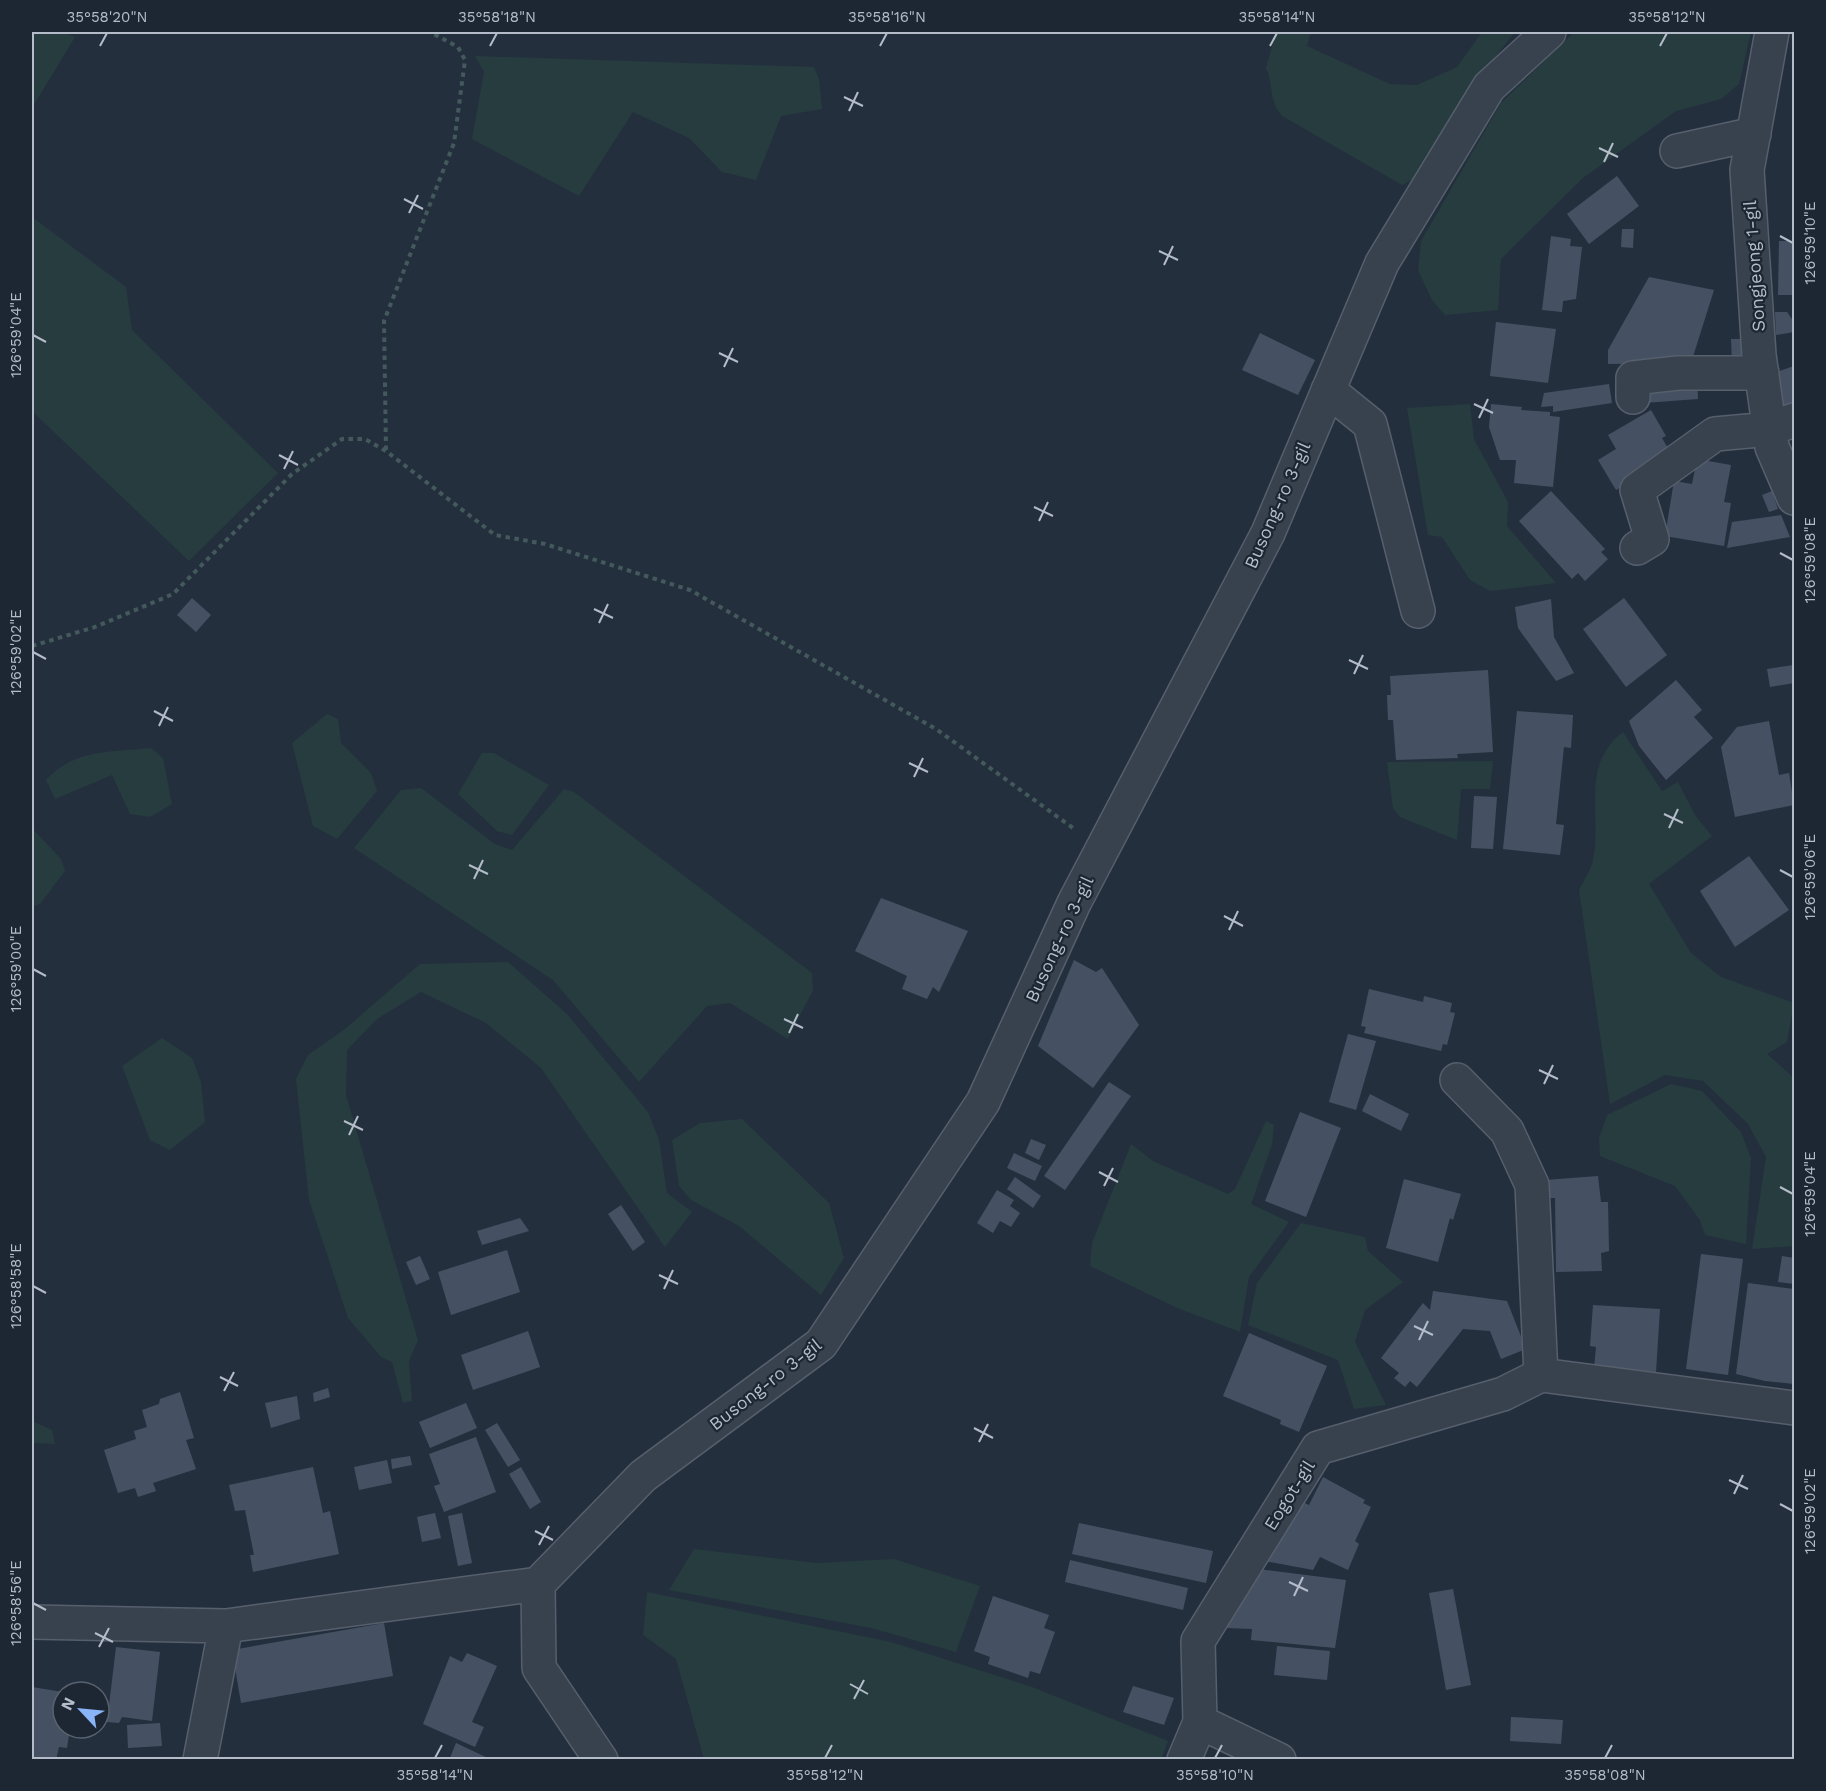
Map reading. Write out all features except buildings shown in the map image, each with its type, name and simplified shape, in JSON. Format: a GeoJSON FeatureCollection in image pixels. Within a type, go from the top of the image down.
{"type":"FeatureCollection","features":[{"type":"Feature","properties":{"kind":"street","name":"Busong-ro 3-gil"},"geometry":{"type":"LineString","coordinates":[[538,1584],[644,1476],[821,1344],[983,1101],[1074,903],[1268,533],[1382,263],[1489,87],[1550,32]]}},
{"type":"Feature","properties":{"kind":"street","name":"Songjeong 1-gil"},"geometry":{"type":"LineString","coordinates":[[1772,32],[1747,170],[1762,373],[1782,425],[1772,447],[1794,498]]}},
{"type":"Feature","properties":{"kind":"street"},"geometry":{"type":"LineString","coordinates":[[1677,151],[1754,134]]}},
{"type":"Feature","properties":{"kind":"street"},"geometry":{"type":"LineString","coordinates":[[1633,397],[1633,378],[1678,373],[1762,373]]}},
{"type":"Feature","properties":{"kind":"street"},"geometry":{"type":"LineString","coordinates":[[1328,390],[1370,424],[1418,611]]}},
{"type":"Feature","properties":{"kind":"street"},"geometry":{"type":"LineString","coordinates":[[1637,548],[1652,539],[1637,490],[1715,434],[1782,425]]}},
{"type":"Feature","properties":{"kind":"street"},"geometry":{"type":"LineString","coordinates":[[1457,1080],[1507,1131],[1532,1185],[1541,1375],[1794,1408]]}},
{"type":"Feature","properties":{"kind":"street","name":"Eogot-gil"},"geometry":{"type":"LineString","coordinates":[[1184,1760],[1200,1722],[1198,1641],[1318,1449],[1503,1394],[1541,1375]]}},
{"type":"Feature","properties":{"kind":"street"},"geometry":{"type":"LineString","coordinates":[[32,1622],[226,1626],[538,1584],[539,1668],[601,1760]]}},
{"type":"Feature","properties":{"kind":"street"},"geometry":{"type":"LineString","coordinates":[[200,1760],[226,1626]]}},
{"type":"Feature","properties":{"kind":"street"},"geometry":{"type":"LineString","coordinates":[[1200,1722],[1279,1760]]}},
{"type":"Feature","properties":{"kind":"path"},"geometry":{"type":"LineString","coordinates":[[386,451],[384,321],[454,143],[465,60],[458,47],[430,32]]}},
{"type":"Feature","properties":{"kind":"path"},"geometry":{"type":"LineString","coordinates":[[32,646],[95,627],[173,594],[292,474],[342,439],[364,439],[386,451],[495,535],[545,544],[690,590],[936,729],[1102,849]]}},
{"type":"Feature","properties":{"kind":"green space"},"geometry":{"type":"Polygon","coordinates":[[[32,32],[63,32],[75,37],[32,108],[32,32]]]}},
{"type":"Feature","properties":{"kind":"green space"},"geometry":{"type":"Polygon","coordinates":[[[1276,32],[1311,32],[1307,46],[1390,84],[1417,85],[1457,67],[1482,32],[1515,32],[1475,83],[1419,177],[1402,185],[1282,116],[1273,99],[1266,68],[1276,32]]]}},
{"type":"Feature","properties":{"kind":"green space"},"geometry":{"type":"Polygon","coordinates":[[[1574,32],[1751,32],[1739,84],[1721,99],[1676,111],[1583,178],[1501,259],[1498,310],[1445,315],[1432,300],[1418,270],[1421,241],[1501,103],[1574,32]]]}},
{"type":"Feature","properties":{"kind":"green space"},"geometry":{"type":"Polygon","coordinates":[[[475,56],[814,67],[819,79],[822,109],[781,116],[756,180],[722,172],[689,138],[633,112],[579,196],[472,139],[484,72],[475,56]]]}},
{"type":"Feature","properties":{"kind":"green space"},"geometry":{"type":"Polygon","coordinates":[[[32,217],[126,287],[132,330],[278,473],[189,561],[32,411],[32,217]]]}},
{"type":"Feature","properties":{"kind":"green space"},"geometry":{"type":"Polygon","coordinates":[[[1470,404],[1474,439],[1508,502],[1507,526],[1556,583],[1490,591],[1470,580],[1442,537],[1428,535],[1407,408],[1470,404]]]}},
{"type":"Feature","properties":{"kind":"green space"},"geometry":{"type":"Polygon","coordinates":[[[327,714],[338,719],[341,743],[371,773],[377,791],[337,839],[313,826],[292,743],[327,714]]]}},
{"type":"Feature","properties":{"kind":"green space"},"geometry":{"type":"Polygon","coordinates":[[[1623,732],[1662,791],[1678,782],[1695,815],[1712,836],[1649,884],[1691,953],[1721,977],[1794,1003],[1787,1042],[1767,1054],[1794,1078],[1794,1246],[1752,1249],[1766,1157],[1748,1124],[1703,1081],[1665,1075],[1610,1104],[1579,890],[1592,864],[1595,847],[1595,794],[1601,760],[1609,746],[1623,732]]]}},
{"type":"Feature","properties":{"kind":"green space"},"geometry":{"type":"Polygon","coordinates":[[[151,748],[163,758],[172,804],[150,817],[130,814],[112,775],[55,799],[46,780],[68,762],[81,757],[151,748]]]}},
{"type":"Feature","properties":{"kind":"green space"},"geometry":{"type":"Polygon","coordinates":[[[482,753],[494,753],[549,785],[512,835],[497,831],[458,794],[482,753]]]}},
{"type":"Feature","properties":{"kind":"green space"},"geometry":{"type":"Polygon","coordinates":[[[1493,761],[1490,789],[1461,789],[1457,840],[1400,817],[1393,808],[1387,762],[1493,761]]]}},
{"type":"Feature","properties":{"kind":"green space"},"geometry":{"type":"Polygon","coordinates":[[[421,788],[495,844],[512,850],[564,789],[574,792],[812,973],[813,990],[788,1039],[730,1003],[707,1006],[639,1082],[553,980],[354,848],[401,790],[421,788]]]}},
{"type":"Feature","properties":{"kind":"green space"},"geometry":{"type":"Polygon","coordinates":[[[32,828],[61,859],[65,871],[40,904],[32,907],[32,828]]]}},
{"type":"Feature","properties":{"kind":"green space"},"geometry":{"type":"Polygon","coordinates":[[[508,962],[567,1014],[648,1112],[659,1140],[667,1193],[692,1212],[665,1247],[541,1068],[486,1023],[421,992],[377,1019],[347,1050],[346,1095],[418,1340],[409,1361],[412,1401],[403,1403],[392,1362],[381,1357],[348,1318],[309,1200],[296,1079],[308,1055],[345,1029],[420,964],[508,962]]]}},
{"type":"Feature","properties":{"kind":"green space"},"geometry":{"type":"Polygon","coordinates":[[[162,1038],[192,1058],[201,1082],[205,1122],[170,1150],[150,1140],[122,1066],[162,1038]]]}},
{"type":"Feature","properties":{"kind":"green space"},"geometry":{"type":"Polygon","coordinates":[[[1671,1084],[1702,1091],[1741,1132],[1751,1158],[1746,1244],[1705,1235],[1700,1220],[1675,1186],[1600,1156],[1599,1138],[1607,1115],[1671,1084]]]}},
{"type":"Feature","properties":{"kind":"green space"},"geometry":{"type":"Polygon","coordinates":[[[742,1119],[829,1203],[844,1258],[821,1295],[739,1226],[691,1200],[679,1186],[672,1140],[700,1123],[742,1119]]]}},
{"type":"Feature","properties":{"kind":"green space"},"geometry":{"type":"Polygon","coordinates":[[[1266,1121],[1274,1125],[1272,1145],[1251,1204],[1289,1222],[1249,1277],[1240,1332],[1175,1307],[1090,1266],[1092,1243],[1131,1144],[1153,1161],[1228,1194],[1235,1189],[1266,1121]]]}},
{"type":"Feature","properties":{"kind":"green space"},"geometry":{"type":"Polygon","coordinates":[[[1301,1223],[1365,1237],[1368,1251],[1403,1282],[1365,1310],[1355,1342],[1386,1405],[1354,1409],[1338,1360],[1248,1325],[1257,1283],[1301,1223]]]}},
{"type":"Feature","properties":{"kind":"green space"},"geometry":{"type":"Polygon","coordinates":[[[32,1421],[52,1430],[55,1444],[32,1443],[32,1421]]]}},
{"type":"Feature","properties":{"kind":"green space"},"geometry":{"type":"Polygon","coordinates":[[[694,1549],[817,1563],[894,1559],[980,1586],[956,1652],[871,1628],[669,1590],[694,1549]]]}},
{"type":"Feature","properties":{"kind":"green space"},"geometry":{"type":"Polygon","coordinates":[[[647,1592],[891,1642],[1032,1687],[1168,1741],[1161,1760],[704,1759],[676,1659],[643,1635],[647,1592]]]}}]}
